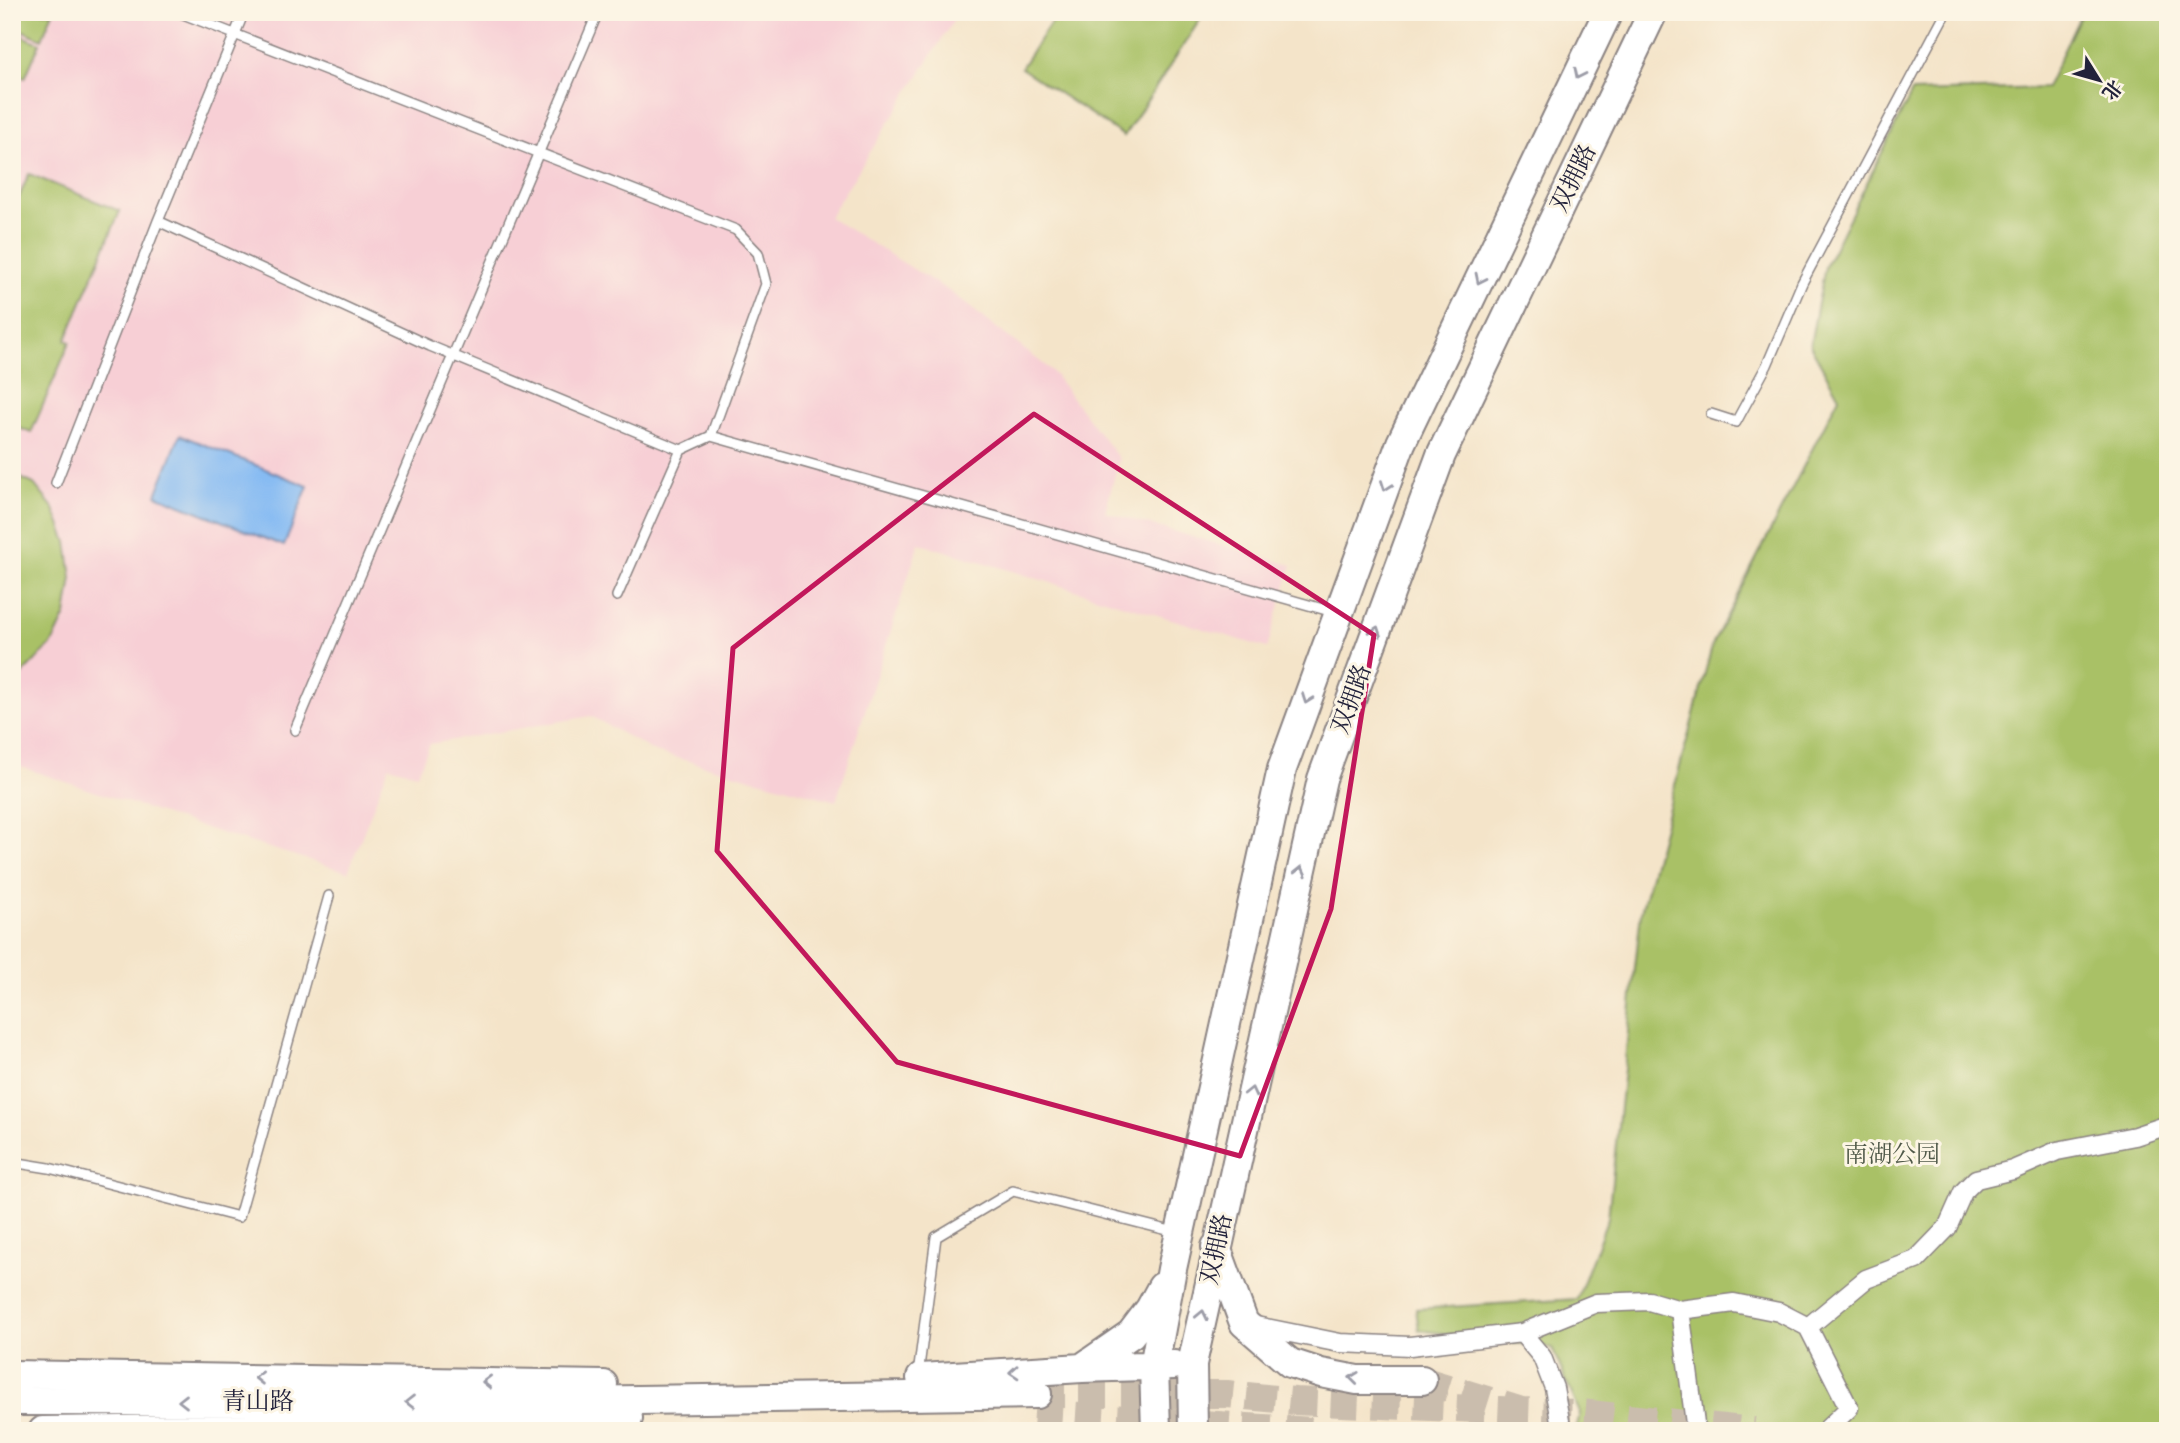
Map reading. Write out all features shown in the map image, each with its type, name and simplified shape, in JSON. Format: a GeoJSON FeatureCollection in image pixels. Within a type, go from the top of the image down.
{"type":"FeatureCollection","features":[{"type":"Feature","properties":{"kind":"main road","name":"双拥路"},"geometry":{"type":"LineString","coordinates":[[1156,1431],[1154,1366],[1172,1269],[1282,769],[1401,443],[1608,12]]}},
{"type":"Feature","properties":{"kind":"main road","name":"双拥路"},"geometry":{"type":"LineString","coordinates":[[1193,1431],[1192,1364],[1322,779],[1441,455],[1653,12]]}},
{"type":"Feature","properties":{"kind":"main road"},"geometry":{"type":"LineString","coordinates":[[1216,1247],[1244,1324],[1290,1363],[1357,1380],[1422,1380]]}},
{"type":"Feature","properties":{"kind":"main road"},"geometry":{"type":"LineString","coordinates":[[1082,1368],[1131,1334],[1150,1309],[1172,1269]]}},
{"type":"Feature","properties":{"kind":"main road"},"geometry":{"type":"LineString","coordinates":[[503,1402],[604,1384],[918,1378],[1192,1364]]}},
{"type":"Feature","properties":{"kind":"main road","name":"青山路"},"geometry":{"type":"LineString","coordinates":[[12,1401],[1036,1403],[673,1415],[529,1428],[43,1431]]}},
{"type":"Feature","properties":{"kind":"street"},"geometry":{"type":"LineString","coordinates":[[1808,1327],[1866,1279],[1916,1260],[1947,1228],[1963,1192],[1976,1180],[2013,1170],[2057,1151],[2135,1136],[2168,1125]]}},
{"type":"Feature","properties":{"kind":"street"},"geometry":{"type":"LineString","coordinates":[[1244,1324],[1340,1343],[1410,1346],[1522,1333],[1596,1303],[1649,1301],[1680,1310],[1734,1303],[1779,1312],[1808,1327],[1849,1408],[1825,1431]]}},
{"type":"Feature","properties":{"kind":"street"},"geometry":{"type":"LineString","coordinates":[[1680,1310],[1696,1431]]}},
{"type":"Feature","properties":{"kind":"street"},"geometry":{"type":"LineString","coordinates":[[1522,1333],[1542,1357],[1554,1388],[1562,1431]]}},
{"type":"Feature","properties":{"kind":"street"},"geometry":{"type":"LineString","coordinates":[[12,1374],[604,1384]]}},
{"type":"Feature","properties":{"kind":"lane"},"geometry":{"type":"LineString","coordinates":[[178,12],[736,230],[758,253],[766,284],[711,436]]}},
{"type":"Feature","properties":{"kind":"lane"},"geometry":{"type":"LineString","coordinates":[[56,483],[158,221],[244,12]]}},
{"type":"Feature","properties":{"kind":"lane"},"geometry":{"type":"LineString","coordinates":[[295,730],[598,12]]}},
{"type":"Feature","properties":{"kind":"lane"},"geometry":{"type":"LineString","coordinates":[[1711,414],[1736,422],[1767,365],[1802,283],[1946,12]]}},
{"type":"Feature","properties":{"kind":"lane"},"geometry":{"type":"LineString","coordinates":[[158,221],[453,356],[681,450]]}},
{"type":"Feature","properties":{"kind":"lane"},"geometry":{"type":"LineString","coordinates":[[617,596],[681,450],[711,436],[1338,614]]}},
{"type":"Feature","properties":{"kind":"lane"},"geometry":{"type":"LineString","coordinates":[[12,1162],[49,1168],[239,1217],[329,896]]}},
{"type":"Feature","properties":{"kind":"lane"},"geometry":{"type":"LineString","coordinates":[[918,1378],[936,1237],[1013,1191],[1180,1233]]}},
{"type":"Feature","properties":{"kind":"highlighted area"},"geometry":{"type":"Polygon","coordinates":[[[1034,414],[1374,635],[1331,909],[1240,1156],[897,1062],[717,851],[733,648],[1034,414]]]}},
{"type":"Feature","properties":{"kind":"shaded area"},"geometry":{"type":"Polygon","coordinates":[[[12,12],[959,12],[829,217],[949,291],[1051,370],[1119,459],[1105,512],[1292,565],[1267,648],[919,543],[836,801],[655,752],[591,716],[430,744],[417,774],[389,766],[348,872],[12,764],[12,12]]]}},
{"type":"Feature","properties":{"kind":"green space"},"geometry":{"type":"Polygon","coordinates":[[[12,12],[53,12],[42,39],[12,26],[12,12]]]}},
{"type":"Feature","properties":{"kind":"green space"},"geometry":{"type":"Polygon","coordinates":[[[1058,12],[1205,12],[1124,136],[1021,68],[1058,12]]]}},
{"type":"Feature","properties":{"kind":"green space","name":"南湖公园"},"geometry":{"type":"Polygon","coordinates":[[[2082,12],[2168,12],[2168,1431],[1576,1431],[1580,1413],[1552,1348],[1419,1330],[1416,1309],[1577,1299],[1608,1218],[1641,912],[1713,643],[1839,397],[1810,345],[1825,267],[1912,92],[2046,88],[2082,12]]]}},
{"type":"Feature","properties":{"kind":"green space"},"geometry":{"type":"Polygon","coordinates":[[[12,32],[40,43],[25,78],[12,73],[12,32]]]}},
{"type":"Feature","properties":{"kind":"green space"},"geometry":{"type":"Polygon","coordinates":[[[29,174],[120,211],[66,340],[70,342],[31,433],[12,425],[12,213],[29,174]]]}},
{"type":"Feature","properties":{"kind":"green space"},"geometry":{"type":"Polygon","coordinates":[[[12,474],[34,484],[54,509],[67,542],[72,578],[66,615],[52,644],[12,684],[12,474]]]}},
{"type":"Feature","properties":{"kind":"water"},"geometry":{"type":"Polygon","coordinates":[[[180,435],[308,486],[284,546],[156,495],[180,435]]]}},
{"type":"Feature","properties":{"kind":"tunnel"},"geometry":{"type":"LineString","coordinates":[[1422,1380],[1522,1411],[1580,1413],[1754,1431]]}},
{"type":"Feature","properties":{"kind":"tunnel"},"geometry":{"type":"LineString","coordinates":[[1037,1394],[1227,1394],[1295,1401],[1522,1411]]}},
{"type":"Feature","properties":{"kind":"tunnel"},"geometry":{"type":"LineString","coordinates":[[1034,1413],[1311,1431]]}}]}
